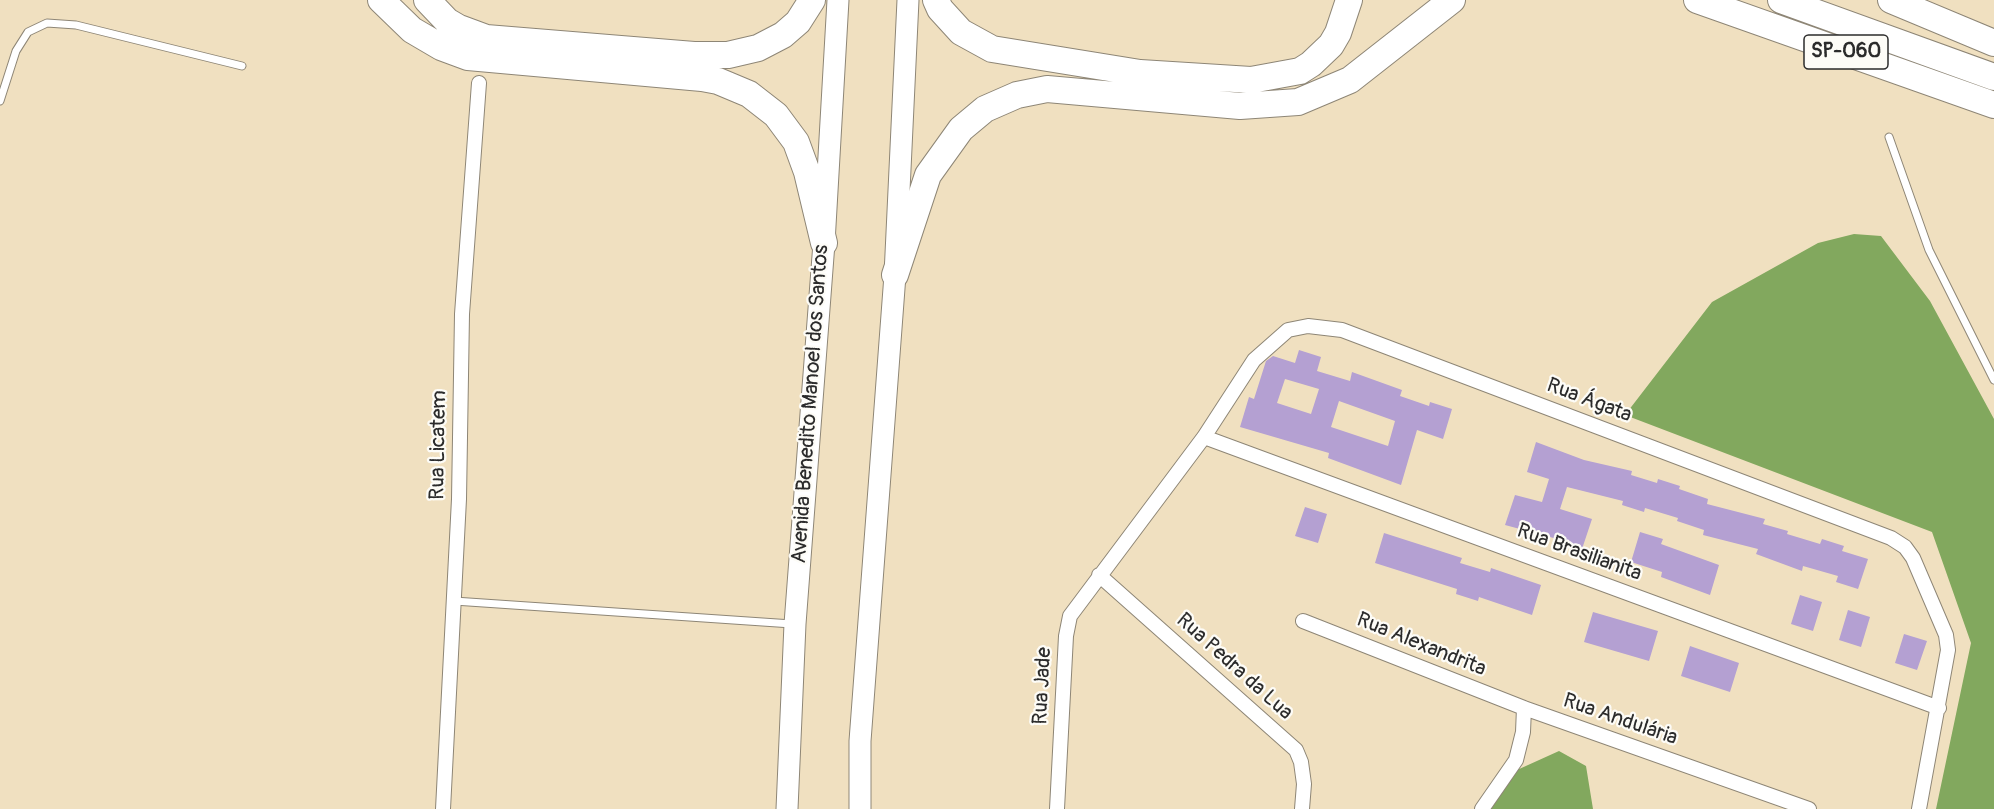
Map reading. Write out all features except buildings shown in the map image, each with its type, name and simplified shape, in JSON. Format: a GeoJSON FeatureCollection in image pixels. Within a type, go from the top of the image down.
{"type":"FeatureCollection","features":[{"type":"Feature","properties":{"kind":"highway"},"geometry":{"type":"LineString","coordinates":[[381,0],[412,30],[441,47],[468,57],[702,78],[718,81],[749,94],[776,115],[796,142],[807,172],[824,243]]}},
{"type":"Feature","properties":{"kind":"highway"},"geometry":{"type":"LineString","coordinates":[[427,0],[453,25],[486,38],[728,56],[759,48],[783,35],[798,22],[812,0]]}},
{"type":"Feature","properties":{"kind":"highway"},"geometry":{"type":"LineString","coordinates":[[936,0],[940,9],[962,32],[992,49],[1033,58],[1140,74],[1251,80],[1300,71],[1311,64],[1326,50],[1338,33],[1349,0]]}},
{"type":"Feature","properties":{"kind":"highway"},"geometry":{"type":"LineString","coordinates":[[895,275],[928,175],[960,129],[985,109],[1017,95],[1047,89],[1240,106],[1298,102],[1350,81],[1452,0]]}},
{"type":"Feature","properties":{"kind":"highway"},"geometry":{"type":"LineString","coordinates":[[1678,0],[1737,14]]}},
{"type":"Feature","properties":{"kind":"highway","name":"SP-060"},"geometry":{"type":"LineString","coordinates":[[1697,0],[1994,105]]}},
{"type":"Feature","properties":{"kind":"highway","name":"SP-060"},"geometry":{"type":"LineString","coordinates":[[1781,0],[1994,77]]}},
{"type":"Feature","properties":{"kind":"highway"},"geometry":{"type":"LineString","coordinates":[[1891,0],[1994,43]]}},
{"type":"Feature","properties":{"kind":"main road","name":"Avenida Benedito Manoel dos Santos"},"geometry":{"type":"LineString","coordinates":[[787,809],[795,624],[824,243],[838,0]]}},
{"type":"Feature","properties":{"kind":"main road"},"geometry":{"type":"LineString","coordinates":[[860,809],[861,729],[895,275],[908,0]]}},
{"type":"Feature","properties":{"kind":"street","name":"Rua Licatem"},"geometry":{"type":"LineString","coordinates":[[443,809],[459,499],[462,314],[479,83]]}},
{"type":"Feature","properties":{"kind":"street","name":"Rua Ágata"},"geometry":{"type":"LineString","coordinates":[[1099,574],[1204,438],[1254,360],[1288,330],[1308,326],[1342,330],[1898,542],[1913,558],[1946,635],[1948,662],[1919,809]]}},
{"type":"Feature","properties":{"kind":"street","name":"Rua Brasilianita"},"geometry":{"type":"LineString","coordinates":[[1204,438],[1938,708]]}},
{"type":"Feature","properties":{"kind":"street","name":"Rua Jade"},"geometry":{"type":"LineString","coordinates":[[1057,809],[1066,636],[1070,616],[1099,574]]}},
{"type":"Feature","properties":{"kind":"street","name":"Rua Pedra da Lua"},"geometry":{"type":"LineString","coordinates":[[1099,574],[1296,750],[1304,784],[1302,809]]}},
{"type":"Feature","properties":{"kind":"street","name":"Rua Alexandrita"},"geometry":{"type":"LineString","coordinates":[[1303,621],[1524,708]]}},
{"type":"Feature","properties":{"kind":"street"},"geometry":{"type":"LineString","coordinates":[[1482,809],[1516,760],[1523,732],[1524,708]]}},
{"type":"Feature","properties":{"kind":"street","name":"Rua Andulária"},"geometry":{"type":"LineString","coordinates":[[1524,708],[1809,809]]}},
{"type":"Feature","properties":{"kind":"lane"},"geometry":{"type":"LineString","coordinates":[[0,101],[16,51],[28,32],[47,22],[76,25],[242,66]]}},
{"type":"Feature","properties":{"kind":"lane"},"geometry":{"type":"LineString","coordinates":[[1889,137],[1929,250],[1994,380]]}},
{"type":"Feature","properties":{"kind":"lane"},"geometry":{"type":"LineString","coordinates":[[454,601],[795,624]]}},
{"type":"Feature","properties":{"kind":"green space"},"geometry":{"type":"Polygon","coordinates":[[[1854,234],[1881,236],[1930,301],[1994,419],[1994,809],[1936,809],[1971,643],[1932,532],[1625,415],[1712,302],[1818,243],[1854,234]]]}},
{"type":"Feature","properties":{"kind":"green space"},"geometry":{"type":"Polygon","coordinates":[[[1559,751],[1586,766],[1593,809],[1490,809],[1517,770],[1559,751]]]}}]}
